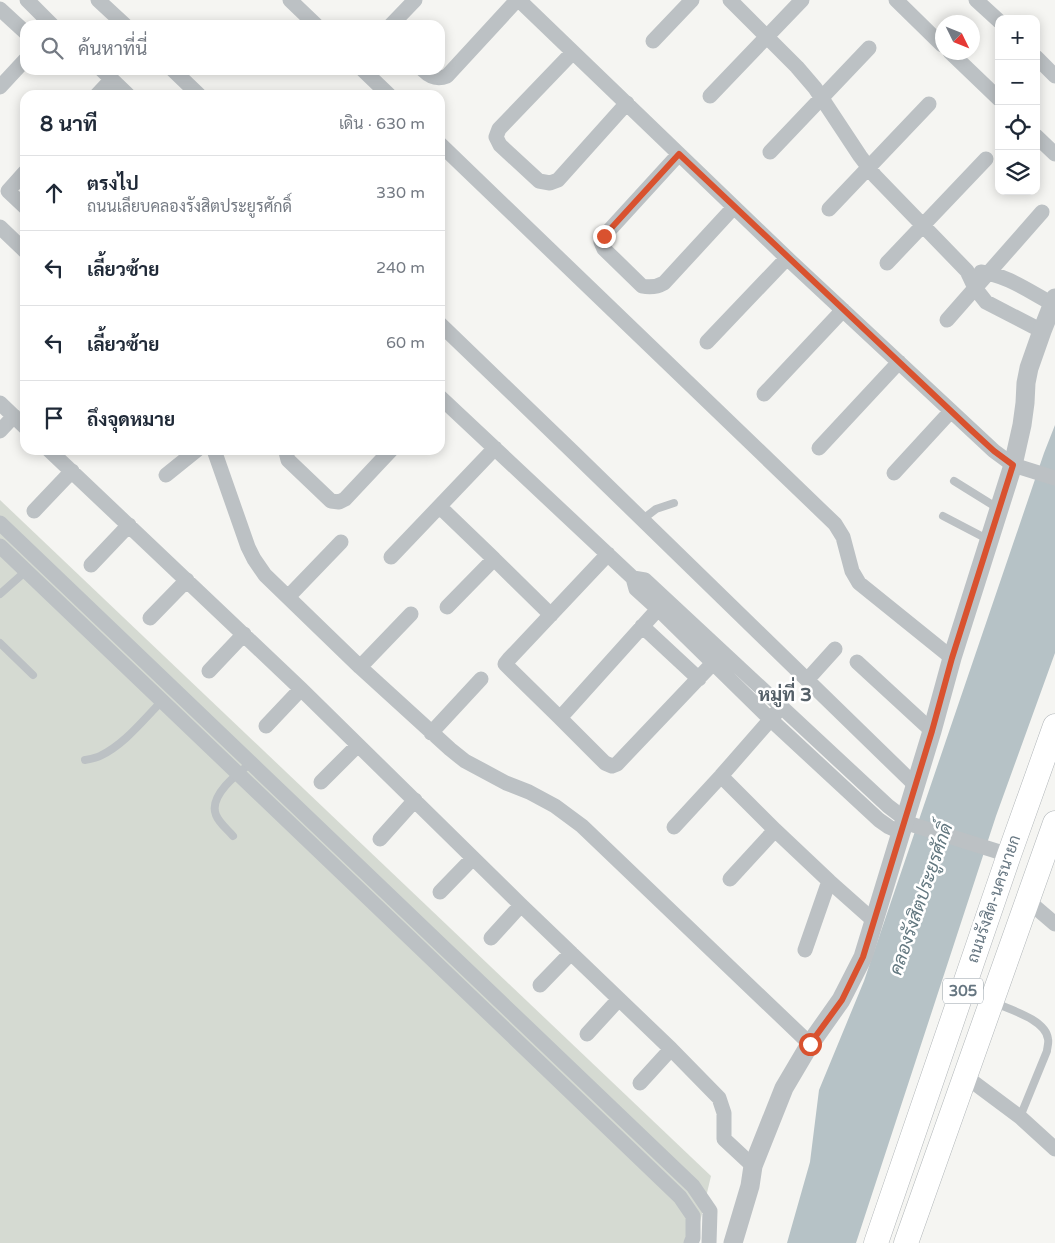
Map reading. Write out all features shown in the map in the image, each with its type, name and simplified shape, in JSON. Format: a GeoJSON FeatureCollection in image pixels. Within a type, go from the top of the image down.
{"type":"FeatureCollection","features":[{"type":"Feature","properties":{"kind":"main road","name":"ถนนรังสิต-นครนายก"},"geometry":{"type":"LineString","coordinates":[[876,1243],[1005,854],[1053,736]]}},
{"type":"Feature","properties":{"kind":"main road","name":"ถนนรังสิต-นครนายก"},"geometry":{"type":"LineString","coordinates":[[906,1243],[1027,900],[1051,850],[1055,823]]}},
{"type":"Feature","properties":{"kind":"street"},"geometry":{"type":"LineString","coordinates":[[27,0],[47,20]]}},
{"type":"Feature","properties":{"kind":"street"},"geometry":{"type":"LineString","coordinates":[[98,0],[120,20]]}},
{"type":"Feature","properties":{"kind":"street"},"geometry":{"type":"LineString","coordinates":[[290,0],[311,20]]}},
{"type":"Feature","properties":{"kind":"street"},"geometry":{"type":"LineString","coordinates":[[396,20],[415,0]]}},
{"type":"Feature","properties":{"kind":"street"},"geometry":{"type":"LineString","coordinates":[[427,75],[441,79],[447,76],[518,0],[787,258],[994,451],[1021,467],[1055,478]]}},
{"type":"Feature","properties":{"kind":"street"},"geometry":{"type":"LineString","coordinates":[[653,41],[692,0]]}},
{"type":"Feature","properties":{"kind":"street"},"geometry":{"type":"LineString","coordinates":[[730,0],[797,67],[815,88],[868,168],[967,271],[975,288],[986,302],[1042,331]]}},
{"type":"Feature","properties":{"kind":"street"},"geometry":{"type":"LineString","coordinates":[[710,96],[802,0]]}},
{"type":"Feature","properties":{"kind":"street"},"geometry":{"type":"LineString","coordinates":[[896,0],[935,38]]}},
{"type":"Feature","properties":{"kind":"street"},"geometry":{"type":"LineString","coordinates":[[976,0],[995,17]]}},
{"type":"Feature","properties":{"kind":"street"},"geometry":{"type":"LineString","coordinates":[[0,9],[20,27]]}},
{"type":"Feature","properties":{"kind":"street"},"geometry":{"type":"LineString","coordinates":[[770,152],[869,48]]}},
{"type":"Feature","properties":{"kind":"street"},"geometry":{"type":"LineString","coordinates":[[573,52],[499,129],[496,137],[500,145],[539,181],[550,183],[558,180],[627,103]]}},
{"type":"Feature","properties":{"kind":"street"},"geometry":{"type":"LineString","coordinates":[[958,60],[995,95]]}},
{"type":"Feature","properties":{"kind":"street"},"geometry":{"type":"LineString","coordinates":[[1038,60],[1055,76]]}},
{"type":"Feature","properties":{"kind":"street"},"geometry":{"type":"LineString","coordinates":[[0,87],[20,65]]}},
{"type":"Feature","properties":{"kind":"street"},"geometry":{"type":"LineString","coordinates":[[100,90],[107,75],[123,90]]}},
{"type":"Feature","properties":{"kind":"street"},"geometry":{"type":"LineString","coordinates":[[178,75],[195,90]]}},
{"type":"Feature","properties":{"kind":"street"},"geometry":{"type":"LineString","coordinates":[[368,75],[384,90]]}},
{"type":"Feature","properties":{"kind":"street"},"geometry":{"type":"LineString","coordinates":[[829,209],[928,104]]}},
{"type":"Feature","properties":{"kind":"street"},"geometry":{"type":"LineString","coordinates":[[1040,140],[1055,154]]}},
{"type":"Feature","properties":{"kind":"street"},"geometry":{"type":"LineString","coordinates":[[445,149],[835,524],[843,538],[852,571],[859,583],[952,658]]}},
{"type":"Feature","properties":{"kind":"street"},"geometry":{"type":"LineString","coordinates":[[679,154],[604,236],[601,242],[604,249],[642,286],[650,288],[664,283],[734,207]]}},
{"type":"Feature","properties":{"kind":"street"},"geometry":{"type":"LineString","coordinates":[[886,263],[986,159]]}},
{"type":"Feature","properties":{"kind":"street"},"geometry":{"type":"LineString","coordinates":[[20,178],[8,191],[20,202]]}},
{"type":"Feature","properties":{"kind":"street"},"geometry":{"type":"LineString","coordinates":[[947,320],[1042,212]]}},
{"type":"Feature","properties":{"kind":"street"},"geometry":{"type":"LineString","coordinates":[[0,227],[20,246]]}},
{"type":"Feature","properties":{"kind":"street"},"geometry":{"type":"LineString","coordinates":[[707,342],[787,258]]}},
{"type":"Feature","properties":{"kind":"street"},"geometry":{"type":"LineString","coordinates":[[733,1243],[750,1186],[753,1166],[784,1088],[810,1044],[842,1000],[863,957],[906,825],[915,785],[989,540],[999,509],[1021,467],[1026,383],[1029,368],[1054,301],[1004,278],[988,273],[967,271]]}},
{"type":"Feature","properties":{"kind":"street"},"geometry":{"type":"LineString","coordinates":[[764,394],[843,310]]}},
{"type":"Feature","properties":{"kind":"street"},"geometry":{"type":"LineString","coordinates":[[445,329],[915,785]]}},
{"type":"Feature","properties":{"kind":"street"},"geometry":{"type":"LineString","coordinates":[[819,448],[899,362]]}},
{"type":"Feature","properties":{"kind":"street"},"geometry":{"type":"LineString","coordinates":[[445,402],[633,578],[636,589],[770,719],[879,820],[888,827],[906,825],[1005,854]]}},
{"type":"Feature","properties":{"kind":"street"},"geometry":{"type":"LineString","coordinates":[[0,403],[20,422]]}},
{"type":"Feature","properties":{"kind":"street"},"geometry":{"type":"LineString","coordinates":[[894,473],[951,411]]}},
{"type":"Feature","properties":{"kind":"street"},"geometry":{"type":"LineString","coordinates":[[0,431],[14,416]]}},
{"type":"Feature","properties":{"kind":"street"},"geometry":{"type":"LineString","coordinates":[[392,557],[495,448]]}},
{"type":"Feature","properties":{"kind":"street"},"geometry":{"type":"LineString","coordinates":[[54,455],[244,634],[671,1049],[719,1098],[724,1113],[724,1138],[753,1166]]}},
{"type":"Feature","properties":{"kind":"street"},"geometry":{"type":"LineString","coordinates":[[166,475],[190,455]]}},
{"type":"Feature","properties":{"kind":"street"},"geometry":{"type":"LineString","coordinates":[[216,455],[254,559],[265,574],[288,597],[360,667],[465,761],[555,806],[582,826],[810,1044]]}},
{"type":"Feature","properties":{"kind":"street"},"geometry":{"type":"LineString","coordinates":[[287,455],[288,460],[331,501],[339,502],[345,499],[385,455]]}},
{"type":"Feature","properties":{"kind":"street"},"geometry":{"type":"LineString","coordinates":[[34,511],[72,471]]}},
{"type":"Feature","properties":{"kind":"street"},"geometry":{"type":"LineString","coordinates":[[440,507],[551,615]]}},
{"type":"Feature","properties":{"kind":"street"},"geometry":{"type":"LineString","coordinates":[[0,522],[693,1186],[710,1211],[709,1243]]}},
{"type":"Feature","properties":{"kind":"street"},"geometry":{"type":"LineString","coordinates":[[91,565],[130,526]]}},
{"type":"Feature","properties":{"kind":"street"},"geometry":{"type":"LineString","coordinates":[[288,597],[341,542]]}},
{"type":"Feature","properties":{"kind":"street"},"geometry":{"type":"LineString","coordinates":[[0,546],[680,1197],[693,1216],[693,1238],[691,1243]]}},
{"type":"Feature","properties":{"kind":"street"},"geometry":{"type":"LineString","coordinates":[[608,554],[505,664],[606,764],[612,766],[617,764],[713,663]]}},
{"type":"Feature","properties":{"kind":"street"},"geometry":{"type":"LineString","coordinates":[[448,607],[494,559]]}},
{"type":"Feature","properties":{"kind":"street"},"geometry":{"type":"LineString","coordinates":[[633,578],[645,580],[888,806],[906,825]]}},
{"type":"Feature","properties":{"kind":"street"},"geometry":{"type":"LineString","coordinates":[[150,618],[187,580]]}},
{"type":"Feature","properties":{"kind":"street"},"geometry":{"type":"LineString","coordinates":[[63,606],[75,594]]}},
{"type":"Feature","properties":{"kind":"street"},"geometry":{"type":"LineString","coordinates":[[560,718],[658,609]]}},
{"type":"Feature","properties":{"kind":"street"},"geometry":{"type":"LineString","coordinates":[[360,667],[411,614]]}},
{"type":"Feature","properties":{"kind":"street"},"geometry":{"type":"LineString","coordinates":[[642,626],[699,679]]}},
{"type":"Feature","properties":{"kind":"street"},"geometry":{"type":"LineString","coordinates":[[209,671],[244,634]]}},
{"type":"Feature","properties":{"kind":"street"},"geometry":{"type":"LineString","coordinates":[[807,680],[835,649]]}},
{"type":"Feature","properties":{"kind":"street"},"geometry":{"type":"LineString","coordinates":[[858,662],[932,731]]}},
{"type":"Feature","properties":{"kind":"street"},"geometry":{"type":"LineString","coordinates":[[432,733],[481,679]]}},
{"type":"Feature","properties":{"kind":"street"},"geometry":{"type":"LineString","coordinates":[[266,726],[301,689]]}},
{"type":"Feature","properties":{"kind":"street"},"geometry":{"type":"LineString","coordinates":[[674,827],[782,707]]}},
{"type":"Feature","properties":{"kind":"street"},"geometry":{"type":"LineString","coordinates":[[321,782],[358,745]]}},
{"type":"Feature","properties":{"kind":"street"},"geometry":{"type":"LineString","coordinates":[[721,776],[829,881],[874,920]]}},
{"type":"Feature","properties":{"kind":"street"},"geometry":{"type":"LineString","coordinates":[[380,839],[415,800]]}},
{"type":"Feature","properties":{"kind":"street"},"geometry":{"type":"LineString","coordinates":[[730,879],[775,830]]}},
{"type":"Feature","properties":{"kind":"street"},"geometry":{"type":"LineString","coordinates":[[440,892],[473,858]]}},
{"type":"Feature","properties":{"kind":"street"},"geometry":{"type":"LineString","coordinates":[[805,950],[829,881]]}},
{"type":"Feature","properties":{"kind":"street"},"geometry":{"type":"LineString","coordinates":[[1027,900],[1055,924]]}},
{"type":"Feature","properties":{"kind":"street"},"geometry":{"type":"LineString","coordinates":[[491,938],[521,905]]}},
{"type":"Feature","properties":{"kind":"street"},"geometry":{"type":"LineString","coordinates":[[412,940],[424,927]]}},
{"type":"Feature","properties":{"kind":"street"},"geometry":{"type":"LineString","coordinates":[[540,985],[571,953]]}},
{"type":"Feature","properties":{"kind":"street"},"geometry":{"type":"LineString","coordinates":[[586,1034],[619,999]]}},
{"type":"Feature","properties":{"kind":"street"},"geometry":{"type":"LineString","coordinates":[[640,1082],[671,1049]]}},
{"type":"Feature","properties":{"kind":"street"},"geometry":{"type":"LineString","coordinates":[[965,1076],[1020,1117],[1054,1146]]}},
{"type":"Feature","properties":{"kind":"street"},"geometry":{"type":"LineString","coordinates":[[580,1102],[592,1090]]}},
{"type":"Feature","properties":{"kind":"lane"},"geometry":{"type":"LineString","coordinates":[[954,481],[999,509]]}},
{"type":"Feature","properties":{"kind":"lane"},"geometry":{"type":"LineString","coordinates":[[643,519],[656,509],[674,503]]}},
{"type":"Feature","properties":{"kind":"lane"},"geometry":{"type":"LineString","coordinates":[[943,516],[989,540]]}},
{"type":"Feature","properties":{"kind":"lane"},"geometry":{"type":"LineString","coordinates":[[0,594],[26,571]]}},
{"type":"Feature","properties":{"kind":"lane"},"geometry":{"type":"LineString","coordinates":[[0,643],[34,675]]}},
{"type":"Feature","properties":{"kind":"lane"},"geometry":{"type":"LineString","coordinates":[[85,760],[98,757],[122,741],[162,701]]}},
{"type":"Feature","properties":{"kind":"lane"},"geometry":{"type":"LineString","coordinates":[[234,836],[216,815],[215,805],[218,795],[251,763]]}},
{"type":"Feature","properties":{"kind":"lane"},"geometry":{"type":"LineString","coordinates":[[992,1001],[1037,1022],[1045,1031],[1049,1040],[1047,1051],[1020,1117]]}},
{"type":"Feature","properties":{"kind":"shaded area"},"geometry":{"type":"Polygon","coordinates":[[[0,500],[711,1176],[695,1243],[0,1243],[0,500]]]}},
{"type":"Feature","properties":{"kind":"water","name":"คลองรังสิตประยูรศักดิ์"},"geometry":{"type":"Polygon","coordinates":[[[1055,425],[1055,653],[996,816],[856,1243],[787,1243],[810,1162],[819,1090],[864,981],[1055,425]]]}},
{"type":"Feature","properties":{"kind":"district","name":"หมู่ที่ 3"},"geometry":{"type":"Point","coordinates":[785,695]}},
{"type":"Feature","properties":{"kind":"route"},"geometry":{"type":"LineString","coordinates":[[604,236],[679,154],[970,429],[1013,465],[952,658],[932,731],[863,957],[842,1000],[810,1044]]}}]}
